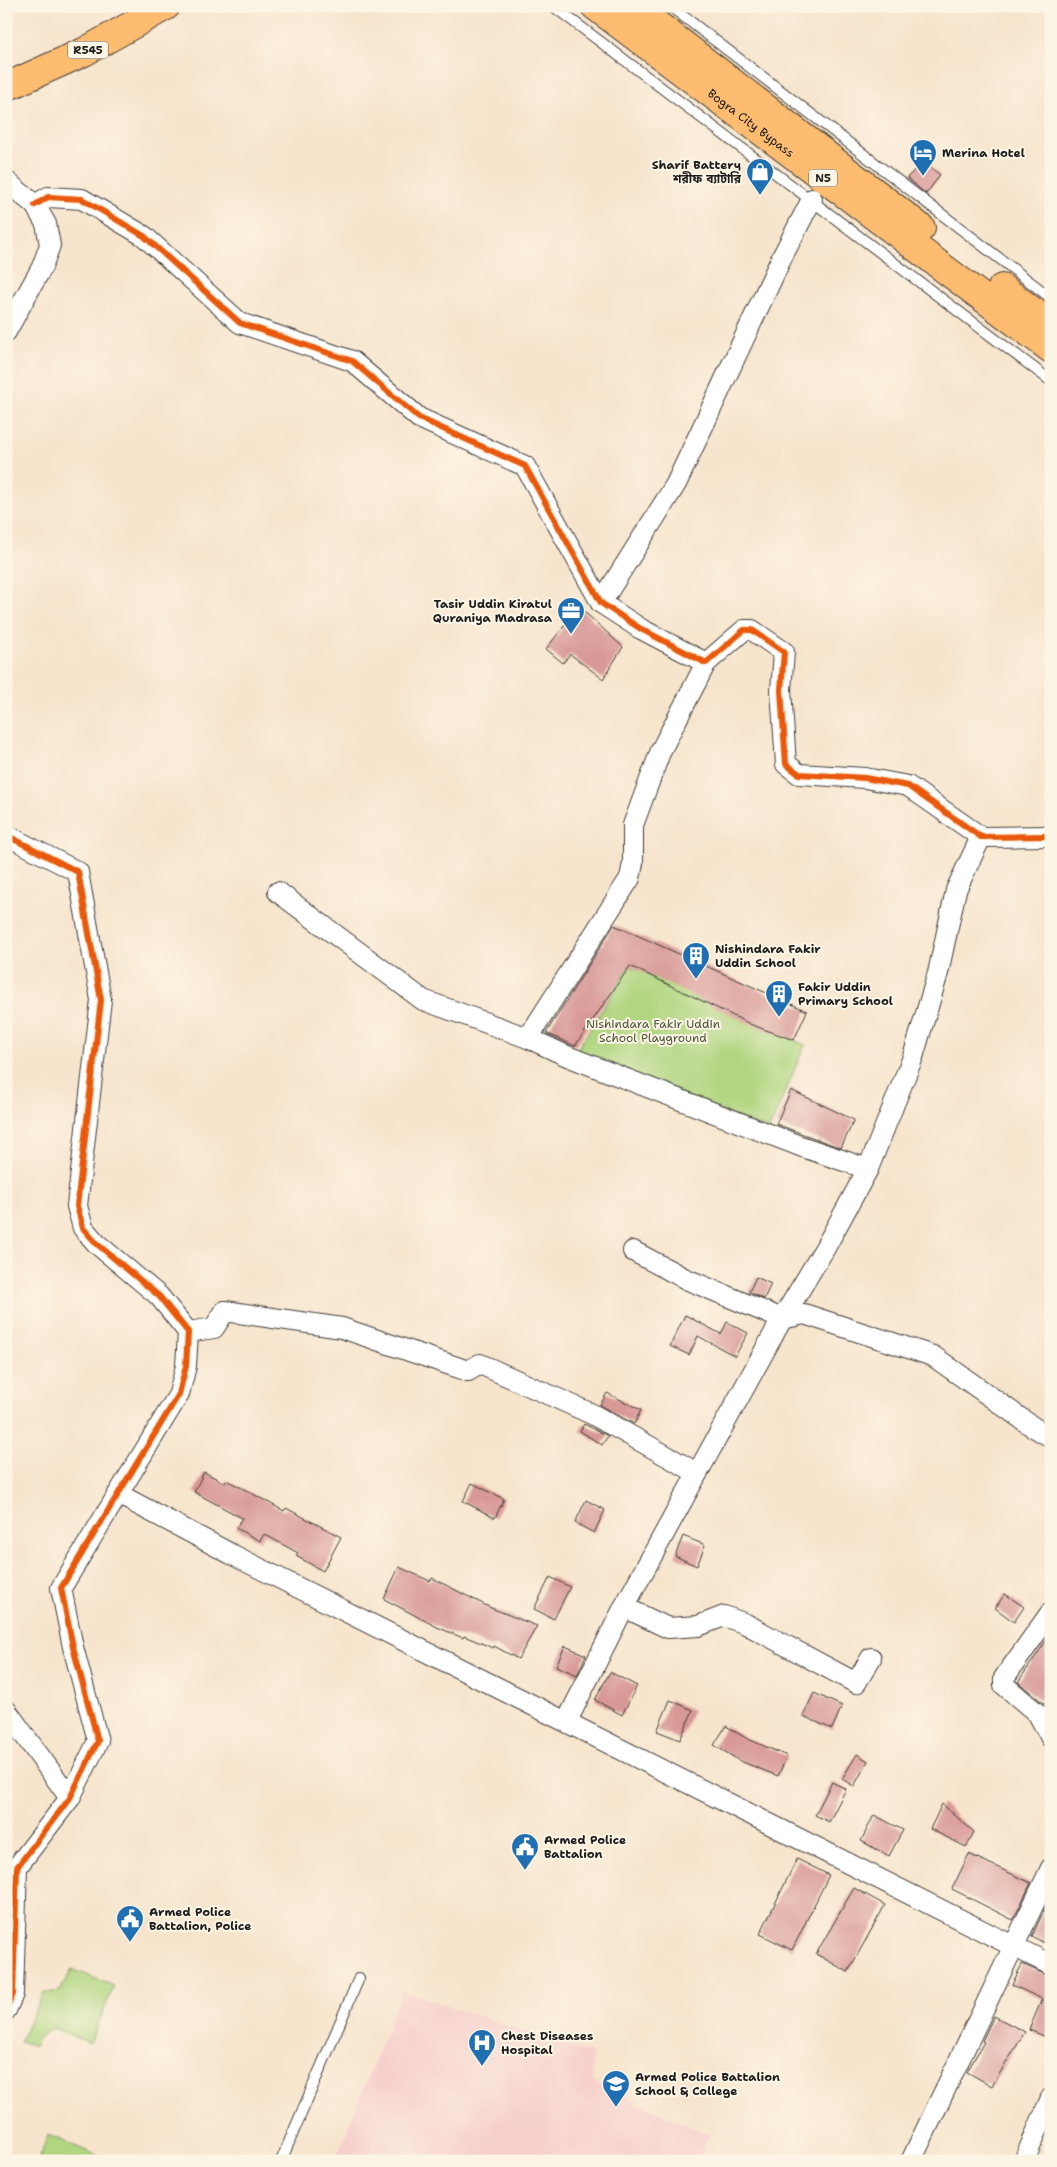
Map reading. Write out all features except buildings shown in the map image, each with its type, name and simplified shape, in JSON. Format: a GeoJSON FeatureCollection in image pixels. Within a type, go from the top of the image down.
{"type":"FeatureCollection","features":[{"type":"Feature","properties":{"kind":"main road","name":"R545"},"geometry":{"type":"LineString","coordinates":[[6,87],[84,52],[166,6]]}},
{"type":"Feature","properties":{"kind":"main road","name":"Bogra City Bypass"},"geometry":{"type":"LineString","coordinates":[[595,6],[1051,349]]}},
{"type":"Feature","properties":{"kind":"main road","name":"Bogra City Bypass"},"geometry":{"type":"LineString","coordinates":[[633,6],[919,226],[1051,324]]}},
{"type":"Feature","properties":{"kind":"street"},"geometry":{"type":"LineString","coordinates":[[6,181],[35,205],[46,224],[50,246],[42,267],[6,332]]}},
{"type":"Feature","properties":{"kind":"street"},"geometry":{"type":"LineString","coordinates":[[35,205],[48,197],[82,199],[144,236],[240,323],[352,361],[419,418],[525,466],[601,603],[641,629],[706,663]]}},
{"type":"Feature","properties":{"kind":"street"},"geometry":{"type":"LineString","coordinates":[[601,603],[676,484],[783,255],[812,199]]}},
{"type":"Feature","properties":{"kind":"street"},"geometry":{"type":"LineString","coordinates":[[528,1038],[630,878],[633,864],[633,825],[662,750],[706,663],[744,630],[752,630],[784,652],[781,690],[786,764],[799,774],[865,778],[908,786],[981,837],[1051,836]]}},
{"type":"Feature","properties":{"kind":"street"},"geometry":{"type":"LineString","coordinates":[[6,835],[78,872],[101,1000],[77,1206],[83,1228],[97,1244],[159,1296],[188,1332],[186,1366],[179,1394],[61,1588],[73,1648],[98,1741],[70,1798],[16,1868],[13,1994],[6,2010]]}},
{"type":"Feature","properties":{"kind":"street"},"geometry":{"type":"LineString","coordinates":[[567,1721],[624,1606],[782,1319],[825,1248],[868,1169],[913,1057],[938,973],[956,890],[981,837]]}},
{"type":"Feature","properties":{"kind":"street"},"geometry":{"type":"LineString","coordinates":[[278,892],[424,1000],[528,1038],[567,1056],[800,1146],[868,1169]]}},
{"type":"Feature","properties":{"kind":"street"},"geometry":{"type":"LineString","coordinates":[[633,1251],[686,1279],[782,1319],[804,1314],[933,1356],[1033,1427],[1051,1436]]}},
{"type":"Feature","properties":{"kind":"street"},"geometry":{"type":"LineString","coordinates":[[188,1332],[214,1328],[225,1311],[342,1328],[468,1371],[480,1364],[592,1414],[697,1473]]}},
{"type":"Feature","properties":{"kind":"street"},"geometry":{"type":"LineString","coordinates":[[118,1494],[231,1554],[1051,1964]]}},
{"type":"Feature","properties":{"kind":"street"},"geometry":{"type":"LineString","coordinates":[[624,1606],[668,1628],[698,1626],[724,1616],[746,1624],[856,1683],[871,1658]]}},
{"type":"Feature","properties":{"kind":"street"},"geometry":{"type":"LineString","coordinates":[[1051,1612],[1004,1678],[1004,1685],[1038,1714],[1051,1738]]}},
{"type":"Feature","properties":{"kind":"street"},"geometry":{"type":"LineString","coordinates":[[6,1710],[70,1798]]}},
{"type":"Feature","properties":{"kind":"street"},"geometry":{"type":"LineString","coordinates":[[911,2161],[1051,1868]]}},
{"type":"Feature","properties":{"kind":"street"},"geometry":{"type":"LineString","coordinates":[[1024,2161],[1051,2098]]}},
{"type":"Feature","properties":{"kind":"lane"},"geometry":{"type":"LineString","coordinates":[[553,6],[812,199],[1051,381]]}},
{"type":"Feature","properties":{"kind":"lane"},"geometry":{"type":"LineString","coordinates":[[670,6],[1051,298]]}},
{"type":"Feature","properties":{"kind":"lane"},"geometry":{"type":"LineString","coordinates":[[281,2161],[359,1978]]}},
{"type":"Feature","properties":{"kind":"shaded area","name":"Chest Diseases Hospital"},"geometry":{"type":"Polygon","coordinates":[[[402,1990],[592,2054],[593,2081],[709,2135],[696,2161],[335,2161],[402,1990]]]}},
{"type":"Feature","properties":{"kind":"green space","name":"Nishindara Fakir Uddin School Playground"},"geometry":{"type":"Polygon","coordinates":[[[630,966],[805,1045],[769,1130],[574,1054],[630,966]]]}},
{"type":"Feature","properties":{"kind":"green space"},"geometry":{"type":"Polygon","coordinates":[[[72,1969],[114,1986],[90,2043],[53,2028],[39,2037],[35,2046],[20,2041],[44,1993],[60,1991],[72,1969]]]}},
{"type":"Feature","properties":{"kind":"green space"},"geometry":{"type":"Polygon","coordinates":[[[48,2135],[111,2161],[38,2161],[48,2135]]]}},
{"type":"Feature","properties":{"kind":"cycle path"},"geometry":{"type":"LineString","coordinates":[[35,205],[48,197],[82,199],[144,236],[240,323],[352,361],[419,418],[525,466],[601,603],[641,629],[706,663],[744,630],[752,630],[784,652],[781,690],[786,764],[799,774],[865,778],[908,786],[981,837],[1051,836]]}},
{"type":"Feature","properties":{"kind":"cycle path"},"geometry":{"type":"LineString","coordinates":[[6,835],[78,872],[101,1000],[77,1206],[83,1228],[97,1244],[159,1296],[188,1332],[186,1366],[179,1394],[61,1588],[73,1647],[98,1741],[70,1798],[17,1867],[13,1994],[6,2010]]}},
{"type":"Feature","properties":{"kind":"place","name":"Merina Hotel"},"geometry":{"type":"Point","coordinates":[923,177]}},
{"type":"Feature","properties":{"kind":"place","name":"Sharif Battery শরীফ ব্যাটারি"},"geometry":{"type":"Point","coordinates":[760,196]}},
{"type":"Feature","properties":{"kind":"place","name":"Tasir Uddin Kiratul Quraniya Madrasa"},"geometry":{"type":"Point","coordinates":[571,635]}},
{"type":"Feature","properties":{"kind":"place","name":"Nishindara Fakir Uddin School"},"geometry":{"type":"Point","coordinates":[696,980]}},
{"type":"Feature","properties":{"kind":"place","name":"Fakir Uddin Primary School"},"geometry":{"type":"Point","coordinates":[779,1018]}},
{"type":"Feature","properties":{"kind":"place","name":"Armed Police Battalion"},"geometry":{"type":"Point","coordinates":[525,1871]}},
{"type":"Feature","properties":{"kind":"place","name":"Armed Police Battalion, Police"},"geometry":{"type":"Point","coordinates":[130,1943]}},
{"type":"Feature","properties":{"kind":"place","name":"Chest Diseases Hospital"},"geometry":{"type":"Point","coordinates":[482,2067]}},
{"type":"Feature","properties":{"kind":"place","name":"Armed Police Battalion School & College"},"geometry":{"type":"Point","coordinates":[616,2108]}}]}
